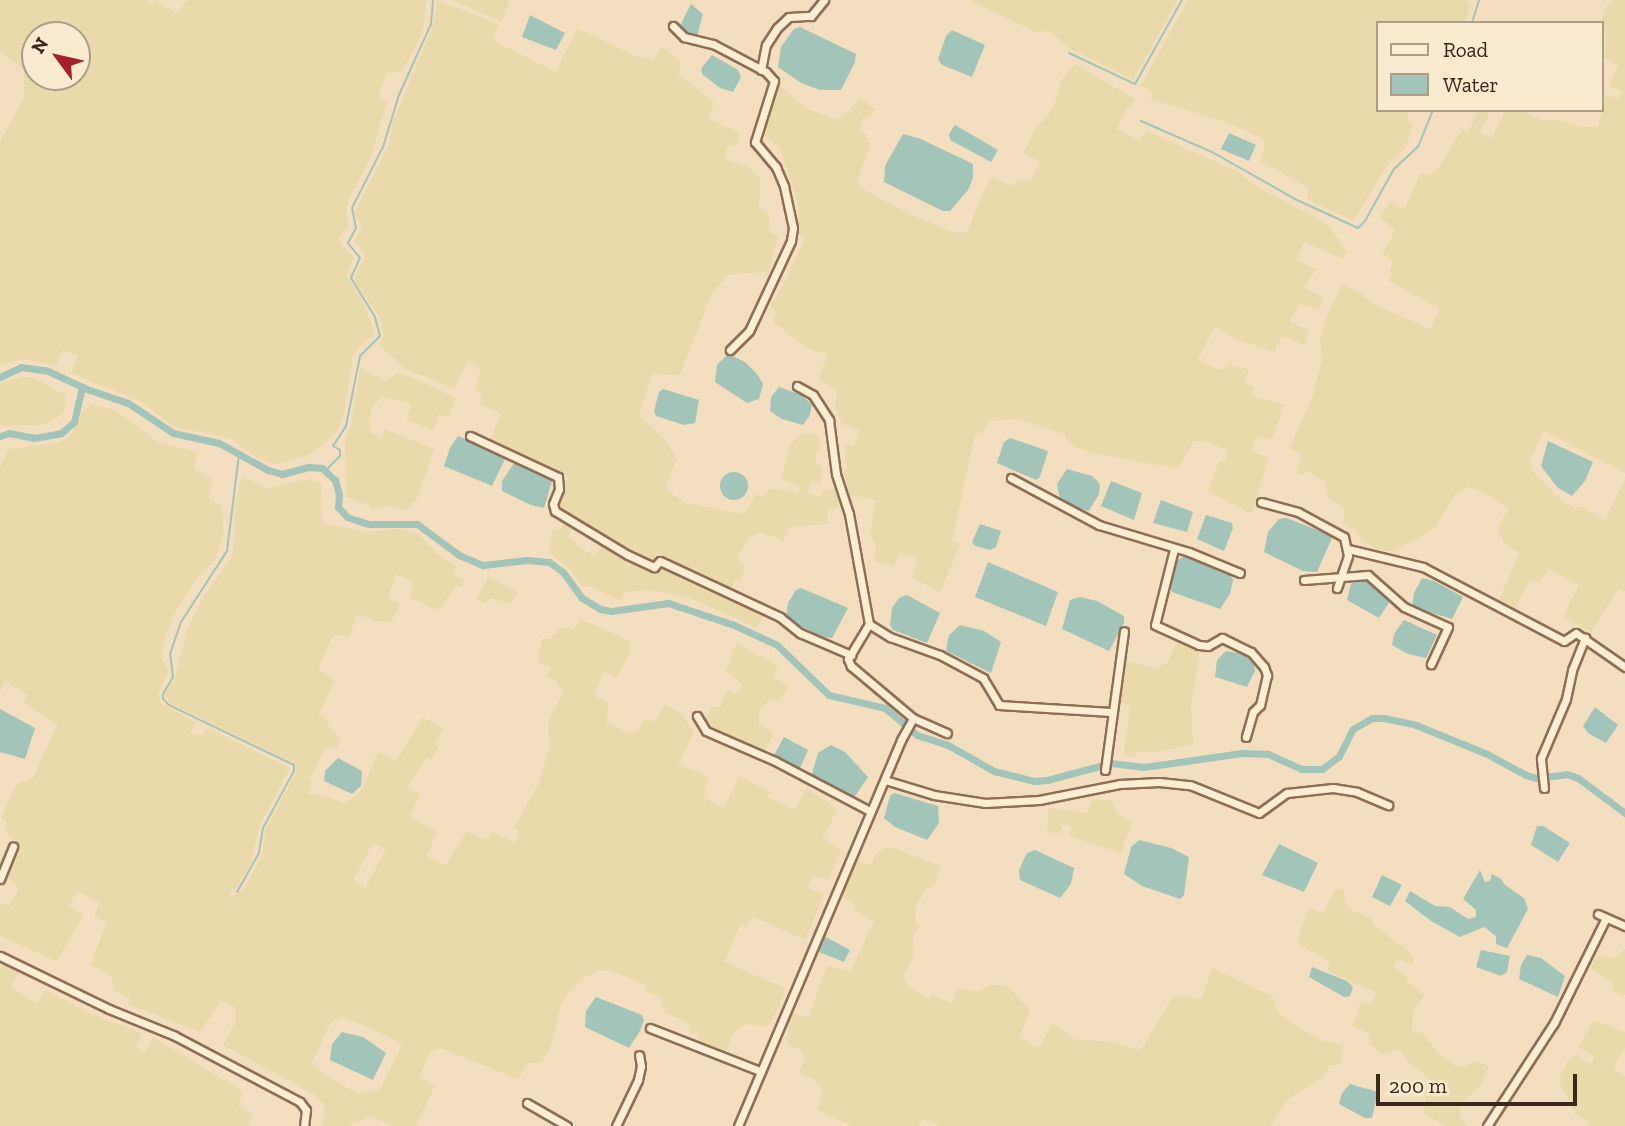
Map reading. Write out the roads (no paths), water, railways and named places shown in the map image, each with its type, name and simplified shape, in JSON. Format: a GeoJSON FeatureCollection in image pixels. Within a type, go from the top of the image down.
{"type":"FeatureCollection","features":[{"type":"Feature","properties":{"kind":"street"},"geometry":{"type":"LineString","coordinates":[[761,70],[766,45],[776,28],[789,17],[811,16],[824,0]]}},
{"type":"Feature","properties":{"kind":"street"},"geometry":{"type":"LineString","coordinates":[[673,26],[689,39],[713,44],[771,75],[774,85],[755,142],[776,167],[784,186],[793,228],[792,241],[749,331],[730,350]]}},
{"type":"Feature","properties":{"kind":"street"},"geometry":{"type":"LineString","coordinates":[[797,386],[813,395],[829,420],[836,474],[849,514],[869,624],[851,655],[851,666],[911,722],[947,733]]}},
{"type":"Feature","properties":{"kind":"street"},"geometry":{"type":"LineString","coordinates":[[470,436],[558,477],[559,489],[553,504],[555,511],[628,555],[654,567],[660,561],[780,617],[800,634],[851,655]]}},
{"type":"Feature","properties":{"kind":"street"},"geometry":{"type":"LineString","coordinates":[[1011,478],[1099,525],[1240,573]]}},
{"type":"Feature","properties":{"kind":"street"},"geometry":{"type":"LineString","coordinates":[[1261,502],[1298,512],[1338,531],[1348,543],[1348,550],[1337,588]]}},
{"type":"Feature","properties":{"kind":"street"},"geometry":{"type":"LineString","coordinates":[[1174,549],[1155,625],[1199,645],[1208,646],[1222,638],[1230,641],[1251,652],[1264,667],[1267,675],[1265,685],[1246,737]]}},
{"type":"Feature","properties":{"kind":"street"},"geometry":{"type":"LineString","coordinates":[[1348,550],[1408,561],[1564,641],[1576,633],[1625,667]]}},
{"type":"Feature","properties":{"kind":"street"},"geometry":{"type":"LineString","coordinates":[[1304,580],[1368,575],[1404,607],[1448,627],[1431,664]]}},
{"type":"Feature","properties":{"kind":"street"},"geometry":{"type":"LineString","coordinates":[[869,624],[890,637],[940,655],[983,678],[993,699],[999,705],[1111,712]]}},
{"type":"Feature","properties":{"kind":"street"},"geometry":{"type":"LineString","coordinates":[[1105,770],[1124,631]]}},
{"type":"Feature","properties":{"kind":"street"},"geometry":{"type":"LineString","coordinates":[[1544,788],[1541,758],[1566,699],[1572,670],[1585,638]]}},
{"type":"Feature","properties":{"kind":"street"},"geometry":{"type":"LineString","coordinates":[[697,716],[706,731],[775,761],[870,811]]}},
{"type":"Feature","properties":{"kind":"street"},"geometry":{"type":"LineString","coordinates":[[738,1126],[870,811],[911,722]]}},
{"type":"Feature","properties":{"kind":"street"},"geometry":{"type":"LineString","coordinates":[[885,780],[934,795],[985,803],[1039,800],[1120,784],[1159,782],[1190,785],[1259,813],[1287,793],[1333,788],[1357,792],[1388,805]]}},
{"type":"Feature","properties":{"kind":"street"},"geometry":{"type":"LineString","coordinates":[[0,879],[13,847]]}},
{"type":"Feature","properties":{"kind":"street"},"geometry":{"type":"LineString","coordinates":[[1598,914],[1625,926]]}},
{"type":"Feature","properties":{"kind":"street"},"geometry":{"type":"LineString","coordinates":[[1487,1126],[1554,1023],[1606,918]]}},
{"type":"Feature","properties":{"kind":"street"},"geometry":{"type":"LineString","coordinates":[[0,956],[109,1009],[174,1036],[299,1102],[306,1110],[304,1126]]}},
{"type":"Feature","properties":{"kind":"street"},"geometry":{"type":"LineString","coordinates":[[650,1028],[760,1071]]}},
{"type":"Feature","properties":{"kind":"street"},"geometry":{"type":"LineString","coordinates":[[616,1126],[638,1080],[641,1066],[639,1055]]}},
{"type":"Feature","properties":{"kind":"street"},"geometry":{"type":"LineString","coordinates":[[527,1102],[567,1126]]}},
{"type":"Feature","properties":{"kind":"water"},"geometry":{"type":"Polygon","coordinates":[[[691,4],[703,14],[697,37],[688,36],[680,26],[691,4]]]}},
{"type":"Feature","properties":{"kind":"water"},"geometry":{"type":"Polygon","coordinates":[[[530,15],[565,33],[556,50],[522,37],[530,15]]]}},
{"type":"Feature","properties":{"kind":"water"},"geometry":{"type":"Polygon","coordinates":[[[800,27],[856,54],[855,62],[841,90],[820,90],[801,83],[778,67],[781,47],[794,29],[800,27]]]}},
{"type":"Feature","properties":{"kind":"water"},"geometry":{"type":"Polygon","coordinates":[[[952,30],[985,45],[972,77],[942,65],[938,59],[946,36],[952,30]]]}},
{"type":"Feature","properties":{"kind":"water"},"geometry":{"type":"Polygon","coordinates":[[[712,55],[738,70],[741,77],[733,92],[720,88],[703,75],[701,69],[712,55]]]}},
{"type":"Feature","properties":{"kind":"water"},"geometry":{"type":"Polygon","coordinates":[[[955,125],[998,150],[991,162],[950,140],[949,134],[955,125]]]}},
{"type":"Feature","properties":{"kind":"water"},"geometry":{"type":"Polygon","coordinates":[[[1229,133],[1256,145],[1249,161],[1221,149],[1229,133]]]}},
{"type":"Feature","properties":{"kind":"water"},"geometry":{"type":"Polygon","coordinates":[[[903,134],[921,139],[973,164],[973,178],[968,190],[950,211],[943,211],[884,182],[885,166],[903,134]]]}},
{"type":"Feature","properties":{"kind":"water"},"geometry":{"type":"Polygon","coordinates":[[[728,354],[745,362],[758,375],[763,384],[759,399],[747,403],[715,382],[717,365],[728,354]]]}},
{"type":"Feature","properties":{"kind":"water"},"geometry":{"type":"Polygon","coordinates":[[[779,387],[801,395],[812,404],[810,415],[803,425],[782,419],[770,411],[771,397],[779,387]]]}},
{"type":"Feature","properties":{"kind":"water"},"geometry":{"type":"Polygon","coordinates":[[[663,389],[699,400],[695,423],[684,425],[656,416],[654,411],[659,392],[663,389]]]}},
{"type":"Feature","properties":{"kind":"water"},"geometry":{"type":"Polygon","coordinates":[[[458,436],[496,452],[505,459],[492,486],[444,466],[450,448],[458,436]]]}},
{"type":"Feature","properties":{"kind":"water"},"geometry":{"type":"Polygon","coordinates":[[[1010,438],[1048,451],[1040,477],[1036,480],[997,463],[1004,442],[1010,438]]]}},
{"type":"Feature","properties":{"kind":"water"},"geometry":{"type":"Polygon","coordinates":[[[1548,441],[1593,462],[1585,481],[1572,496],[1558,488],[1541,466],[1548,441]]]}},
{"type":"Feature","properties":{"kind":"water"},"geometry":{"type":"Polygon","coordinates":[[[515,462],[537,470],[552,481],[544,508],[502,491],[502,481],[515,462]]]}},
{"type":"Feature","properties":{"kind":"water"},"geometry":{"type":"Polygon","coordinates":[[[1067,469],[1092,476],[1100,484],[1099,494],[1089,511],[1064,505],[1060,500],[1057,484],[1067,469]]]}},
{"type":"Feature","properties":{"kind":"water"},"geometry":{"type":"Polygon","coordinates":[[[734,472],[744,476],[748,486],[744,496],[734,500],[724,496],[720,486],[724,476],[734,472]]]}},
{"type":"Feature","properties":{"kind":"water"},"geometry":{"type":"Polygon","coordinates":[[[1111,481],[1142,493],[1134,520],[1101,506],[1111,481]]]}},
{"type":"Feature","properties":{"kind":"water"},"geometry":{"type":"Polygon","coordinates":[[[1161,500],[1193,512],[1187,532],[1153,523],[1161,500]]]}},
{"type":"Feature","properties":{"kind":"water"},"geometry":{"type":"Polygon","coordinates":[[[1206,515],[1232,523],[1233,528],[1224,551],[1197,539],[1206,515]]]}},
{"type":"Feature","properties":{"kind":"water"},"geometry":{"type":"Polygon","coordinates":[[[1286,518],[1333,536],[1317,572],[1303,571],[1264,552],[1268,532],[1279,519],[1286,518]]]}},
{"type":"Feature","properties":{"kind":"water"},"geometry":{"type":"Polygon","coordinates":[[[980,524],[1001,531],[996,547],[990,550],[975,546],[972,542],[980,524]]]}},
{"type":"Feature","properties":{"kind":"water"},"geometry":{"type":"Polygon","coordinates":[[[1185,556],[1230,575],[1233,580],[1230,594],[1220,609],[1172,592],[1169,583],[1176,561],[1185,556]]]}},
{"type":"Feature","properties":{"kind":"water"},"geometry":{"type":"Polygon","coordinates":[[[988,562],[1058,592],[1046,626],[975,597],[988,562]]]}},
{"type":"Feature","properties":{"kind":"water"},"geometry":{"type":"Polygon","coordinates":[[[1422,578],[1434,581],[1463,597],[1452,619],[1412,607],[1414,593],[1422,578]]]}},
{"type":"Feature","properties":{"kind":"water"},"geometry":{"type":"Polygon","coordinates":[[[1361,579],[1381,590],[1387,598],[1389,603],[1379,618],[1347,600],[1351,584],[1361,579]]]}},
{"type":"Feature","properties":{"kind":"water"},"geometry":{"type":"Polygon","coordinates":[[[801,588],[848,608],[832,638],[822,637],[786,618],[788,603],[796,590],[801,588]]]}},
{"type":"Feature","properties":{"kind":"water"},"geometry":{"type":"Polygon","coordinates":[[[907,595],[940,613],[927,643],[893,630],[890,625],[892,608],[899,598],[907,595]]]}},
{"type":"Feature","properties":{"kind":"water"},"geometry":{"type":"Polygon","coordinates":[[[1080,597],[1097,601],[1124,616],[1124,623],[1109,651],[1062,629],[1070,600],[1080,597]]]}},
{"type":"Feature","properties":{"kind":"water"},"geometry":{"type":"Polygon","coordinates":[[[1404,620],[1437,635],[1426,658],[1408,654],[1392,645],[1394,634],[1404,620]]]}},
{"type":"Feature","properties":{"kind":"water"},"geometry":{"type":"Polygon","coordinates":[[[960,625],[984,631],[1001,642],[991,673],[946,651],[949,635],[960,625]]]}},
{"type":"Feature","properties":{"kind":"water"},"geometry":{"type":"Polygon","coordinates":[[[1226,651],[1243,654],[1254,664],[1255,671],[1247,687],[1215,677],[1217,660],[1226,651]]]}},
{"type":"Feature","properties":{"kind":"water"},"geometry":{"type":"Polygon","coordinates":[[[1595,707],[1618,725],[1606,743],[1588,733],[1583,726],[1595,707]]]}},
{"type":"Feature","properties":{"kind":"water"},"geometry":{"type":"Polygon","coordinates":[[[0,709],[35,728],[25,759],[0,752],[0,709]]]}},
{"type":"Feature","properties":{"kind":"water"},"geometry":{"type":"Polygon","coordinates":[[[784,737],[808,750],[800,768],[774,755],[784,737]]]}},
{"type":"Feature","properties":{"kind":"water"},"geometry":{"type":"Polygon","coordinates":[[[831,745],[845,752],[868,777],[856,795],[850,798],[812,774],[818,753],[831,745]]]}},
{"type":"Feature","properties":{"kind":"water"},"geometry":{"type":"Polygon","coordinates":[[[338,758],[362,771],[361,786],[352,794],[324,781],[325,771],[338,758]]]}},
{"type":"Feature","properties":{"kind":"water"},"geometry":{"type":"Polygon","coordinates":[[[894,793],[938,806],[939,823],[927,840],[895,827],[884,818],[890,796],[894,793]]]}},
{"type":"Feature","properties":{"kind":"water"},"geometry":{"type":"Polygon","coordinates":[[[1537,826],[1543,826],[1570,843],[1558,862],[1531,845],[1537,826]]]}},
{"type":"Feature","properties":{"kind":"water"},"geometry":{"type":"Polygon","coordinates":[[[1139,840],[1171,848],[1189,857],[1184,895],[1180,899],[1142,886],[1124,874],[1131,847],[1139,840]]]}},
{"type":"Feature","properties":{"kind":"water"},"geometry":{"type":"Polygon","coordinates":[[[1279,844],[1318,863],[1304,892],[1262,875],[1279,844]]]}},
{"type":"Feature","properties":{"kind":"water"},"geometry":{"type":"Polygon","coordinates":[[[1035,850],[1074,868],[1071,884],[1060,898],[1020,880],[1019,871],[1027,853],[1035,850]]]}},
{"type":"Feature","properties":{"kind":"water"},"geometry":{"type":"Polygon","coordinates":[[[1480,870],[1485,882],[1490,881],[1492,874],[1501,879],[1524,898],[1528,909],[1507,948],[1496,944],[1496,936],[1484,927],[1460,937],[1431,921],[1405,901],[1410,891],[1435,906],[1450,907],[1468,919],[1476,917],[1476,910],[1463,899],[1480,870]]]}},
{"type":"Feature","properties":{"kind":"water"},"geometry":{"type":"Polygon","coordinates":[[[1382,875],[1402,885],[1390,906],[1372,897],[1382,875]]]}},
{"type":"Feature","properties":{"kind":"water"},"geometry":{"type":"Polygon","coordinates":[[[824,936],[850,950],[844,962],[819,952],[824,936]]]}},
{"type":"Feature","properties":{"kind":"water"},"geometry":{"type":"Polygon","coordinates":[[[1481,950],[1510,956],[1507,972],[1501,976],[1476,967],[1481,950]]]}},
{"type":"Feature","properties":{"kind":"water"},"geometry":{"type":"Polygon","coordinates":[[[1527,955],[1541,958],[1565,976],[1558,997],[1519,979],[1521,965],[1527,955]]]}},
{"type":"Feature","properties":{"kind":"water"},"geometry":{"type":"Polygon","coordinates":[[[1312,967],[1347,981],[1353,987],[1350,996],[1344,997],[1309,977],[1312,967]]]}},
{"type":"Feature","properties":{"kind":"water"},"geometry":{"type":"Polygon","coordinates":[[[596,997],[642,1015],[644,1020],[640,1031],[629,1048],[585,1027],[586,1011],[596,997]]]}},
{"type":"Feature","properties":{"kind":"water"},"geometry":{"type":"Polygon","coordinates":[[[342,1032],[363,1037],[386,1053],[373,1080],[330,1060],[332,1044],[342,1032]]]}},
{"type":"Feature","properties":{"kind":"water"},"geometry":{"type":"Polygon","coordinates":[[[1350,1084],[1378,1092],[1372,1118],[1365,1118],[1339,1104],[1342,1093],[1350,1084]]]}},
{"type":"Feature","properties":{"kind":"waterway"},"geometry":{"type":"LineString","coordinates":[[326,470],[340,456],[340,450],[333,446],[346,426],[360,356],[380,336],[375,317],[351,278],[360,258],[348,243],[356,228],[352,208],[383,147],[399,95],[431,24],[433,0]]}},
{"type":"Feature","properties":{"kind":"waterway"},"geometry":{"type":"LineString","coordinates":[[1069,53],[1135,84],[1182,0]]}},
{"type":"Feature","properties":{"kind":"waterway"},"geometry":{"type":"LineString","coordinates":[[1473,21],[1479,0]]}},
{"type":"Feature","properties":{"kind":"waterway"},"geometry":{"type":"LineString","coordinates":[[1141,121],[1212,152],[1297,200],[1358,228],[1365,221],[1394,169],[1418,147],[1432,112]]}},
{"type":"Feature","properties":{"kind":"waterway"},"geometry":{"type":"LineString","coordinates":[[0,377],[21,367],[48,371],[84,388],[128,403],[173,433],[219,443],[268,470],[282,474],[309,467],[322,468],[335,480],[339,494],[338,507],[347,517],[368,524],[417,524],[459,555],[483,565],[527,560],[549,562],[563,572],[582,598],[600,609],[611,611],[668,603],[734,625],[777,645],[829,695],[885,708],[917,735],[948,745],[994,771],[1034,781],[1111,763],[1144,767],[1242,753],[1268,754],[1301,769],[1322,769],[1339,756],[1353,729],[1372,718],[1384,718],[1416,725],[1487,754],[1526,775],[1536,778],[1567,774],[1578,778],[1625,813]]}},
{"type":"Feature","properties":{"kind":"waterway"},"geometry":{"type":"LineString","coordinates":[[0,436],[9,433],[34,438],[61,433],[74,422],[82,387]]}},
{"type":"Feature","properties":{"kind":"waterway"},"geometry":{"type":"LineString","coordinates":[[237,892],[259,853],[263,828],[294,771],[294,765],[169,705],[163,699],[163,694],[173,677],[170,654],[181,622],[227,551],[239,454]]}}]}
